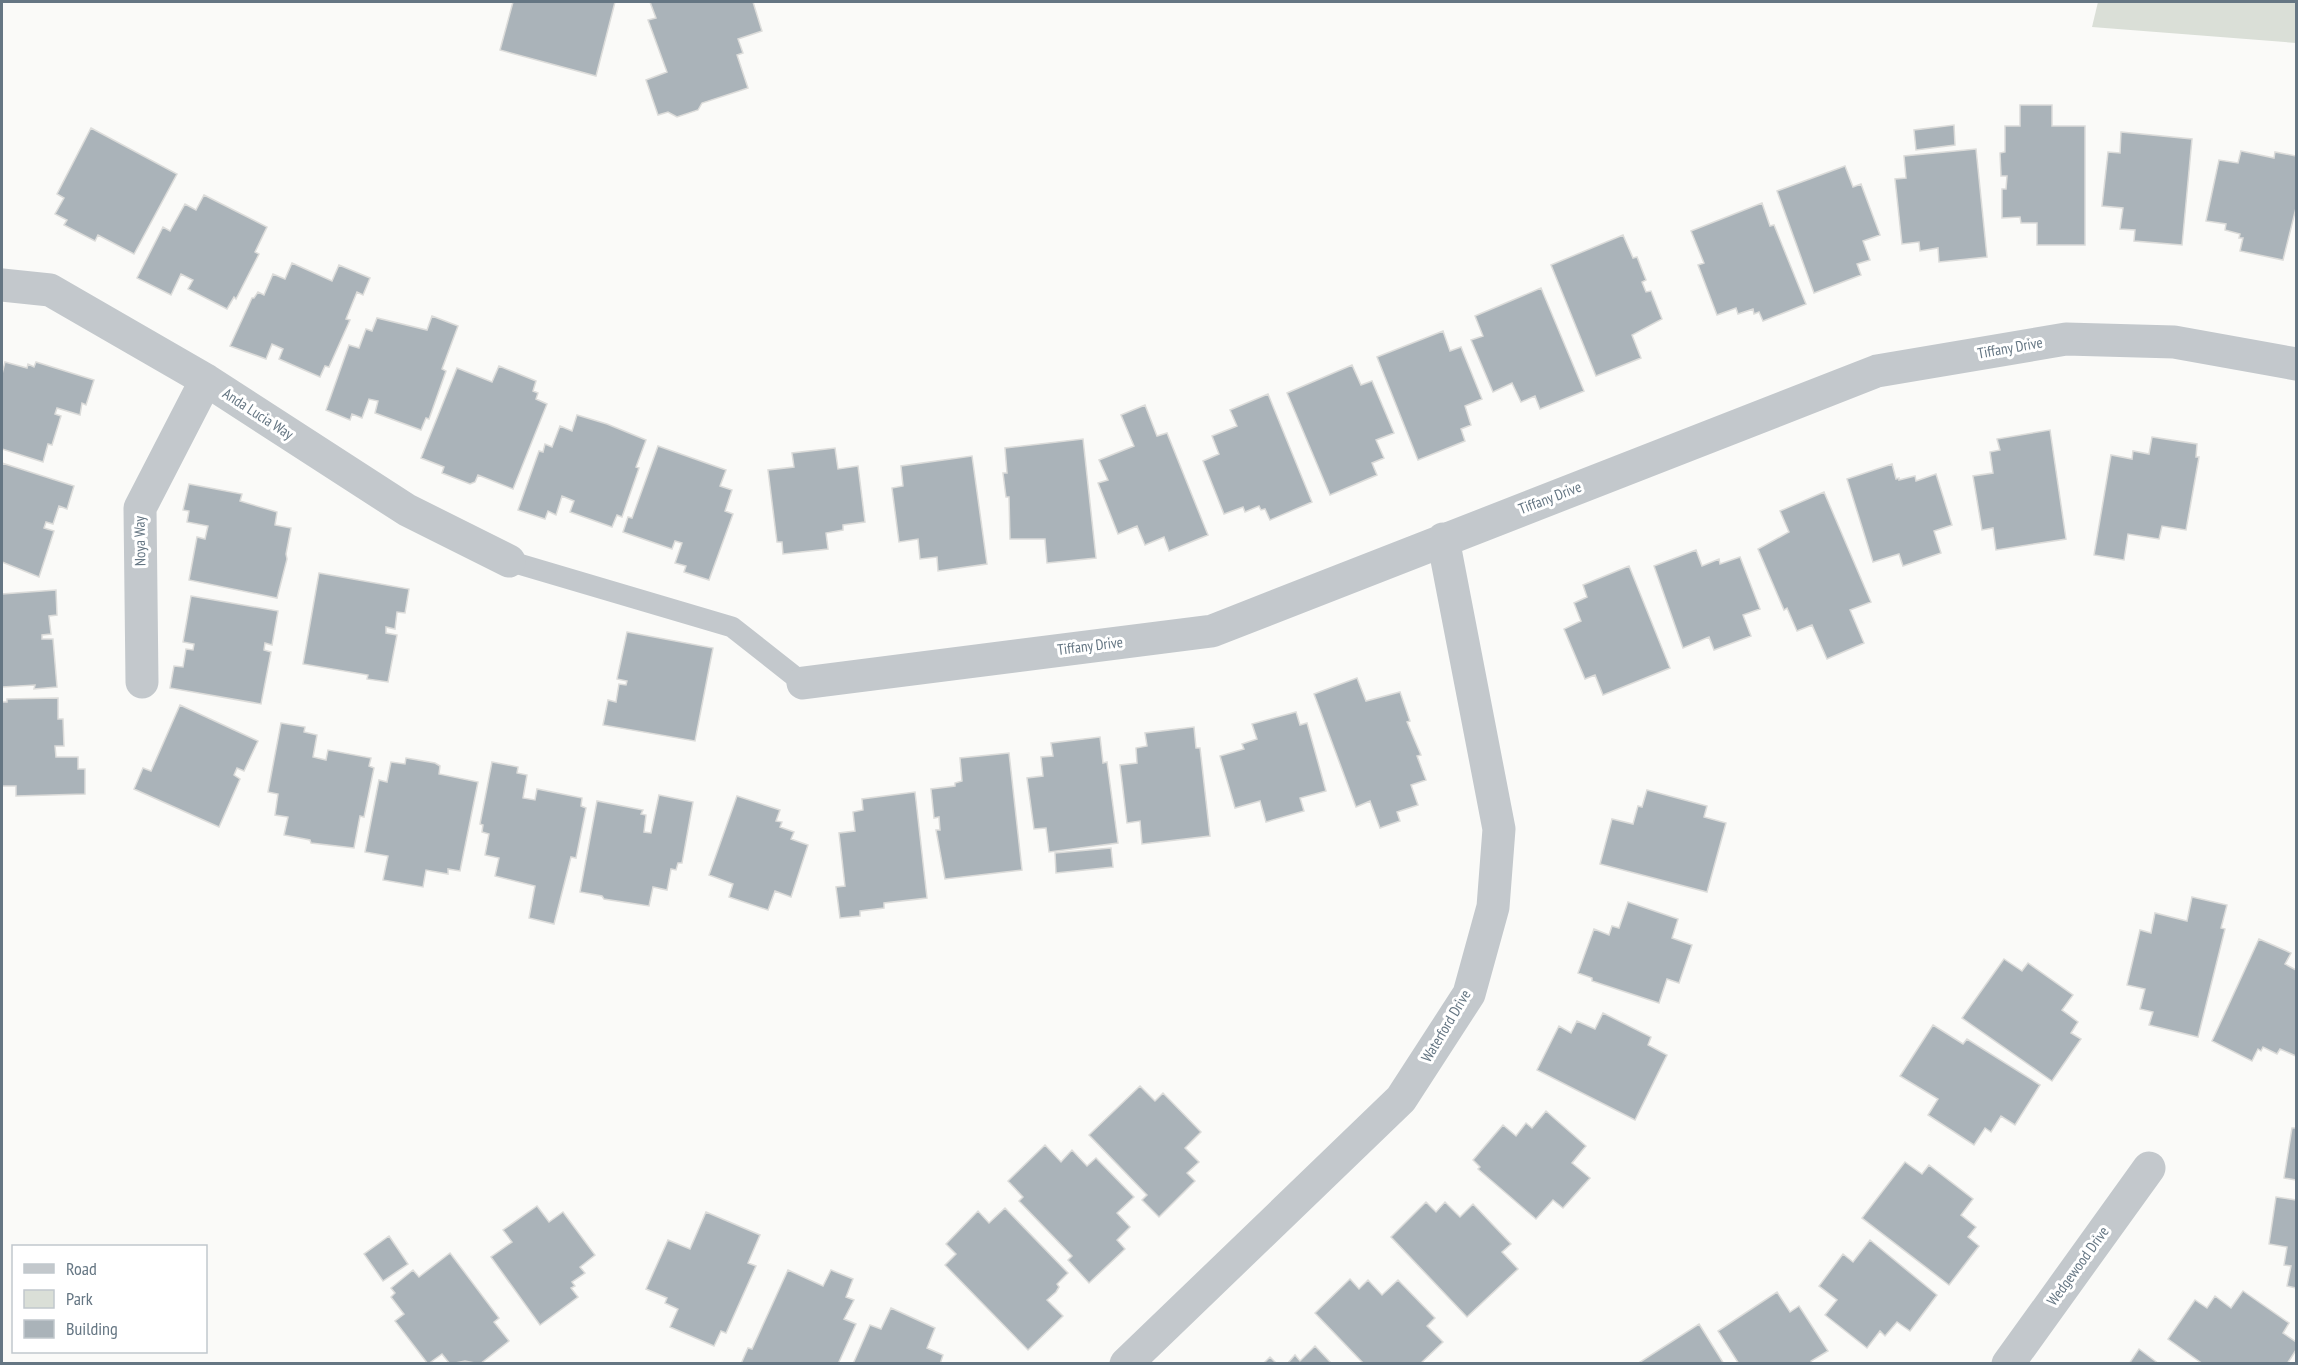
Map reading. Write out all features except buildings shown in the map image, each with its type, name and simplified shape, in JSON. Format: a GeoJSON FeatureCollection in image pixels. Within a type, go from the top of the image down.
{"type":"FeatureCollection","features":[{"type":"Feature","properties":{"kind":"street","name":"Anda Lucia Way"},"geometry":{"type":"LineString","coordinates":[[2,285],[50,290],[206,380],[407,510],[509,561]]}},
{"type":"Feature","properties":{"kind":"street","name":"Tiffany Drive"},"geometry":{"type":"LineString","coordinates":[[803,683],[1212,631],[1877,371],[2066,339],[2174,342],[2296,363]]}},
{"type":"Feature","properties":{"kind":"street","name":"Noya Way"},"geometry":{"type":"LineString","coordinates":[[142,682],[140,508],[206,380]]}},
{"type":"Feature","properties":{"kind":"street","name":"Waterford Drive"},"geometry":{"type":"LineString","coordinates":[[1126,1364],[1401,1099],[1469,994],[1493,907],[1499,829],[1443,539]]}},
{"type":"Feature","properties":{"kind":"street","name":"Wedgewood Drive"},"geometry":{"type":"LineString","coordinates":[[2008,1364],[2149,1168]]}},
{"type":"Feature","properties":{"kind":"lane"},"geometry":{"type":"LineString","coordinates":[[509,561],[732,627],[803,683]]}},
{"type":"Feature","properties":{"kind":"green space"},"geometry":{"type":"Polygon","coordinates":[[[2098,2],[2296,2],[2296,43],[2092,27],[2098,2]]]}}]}
